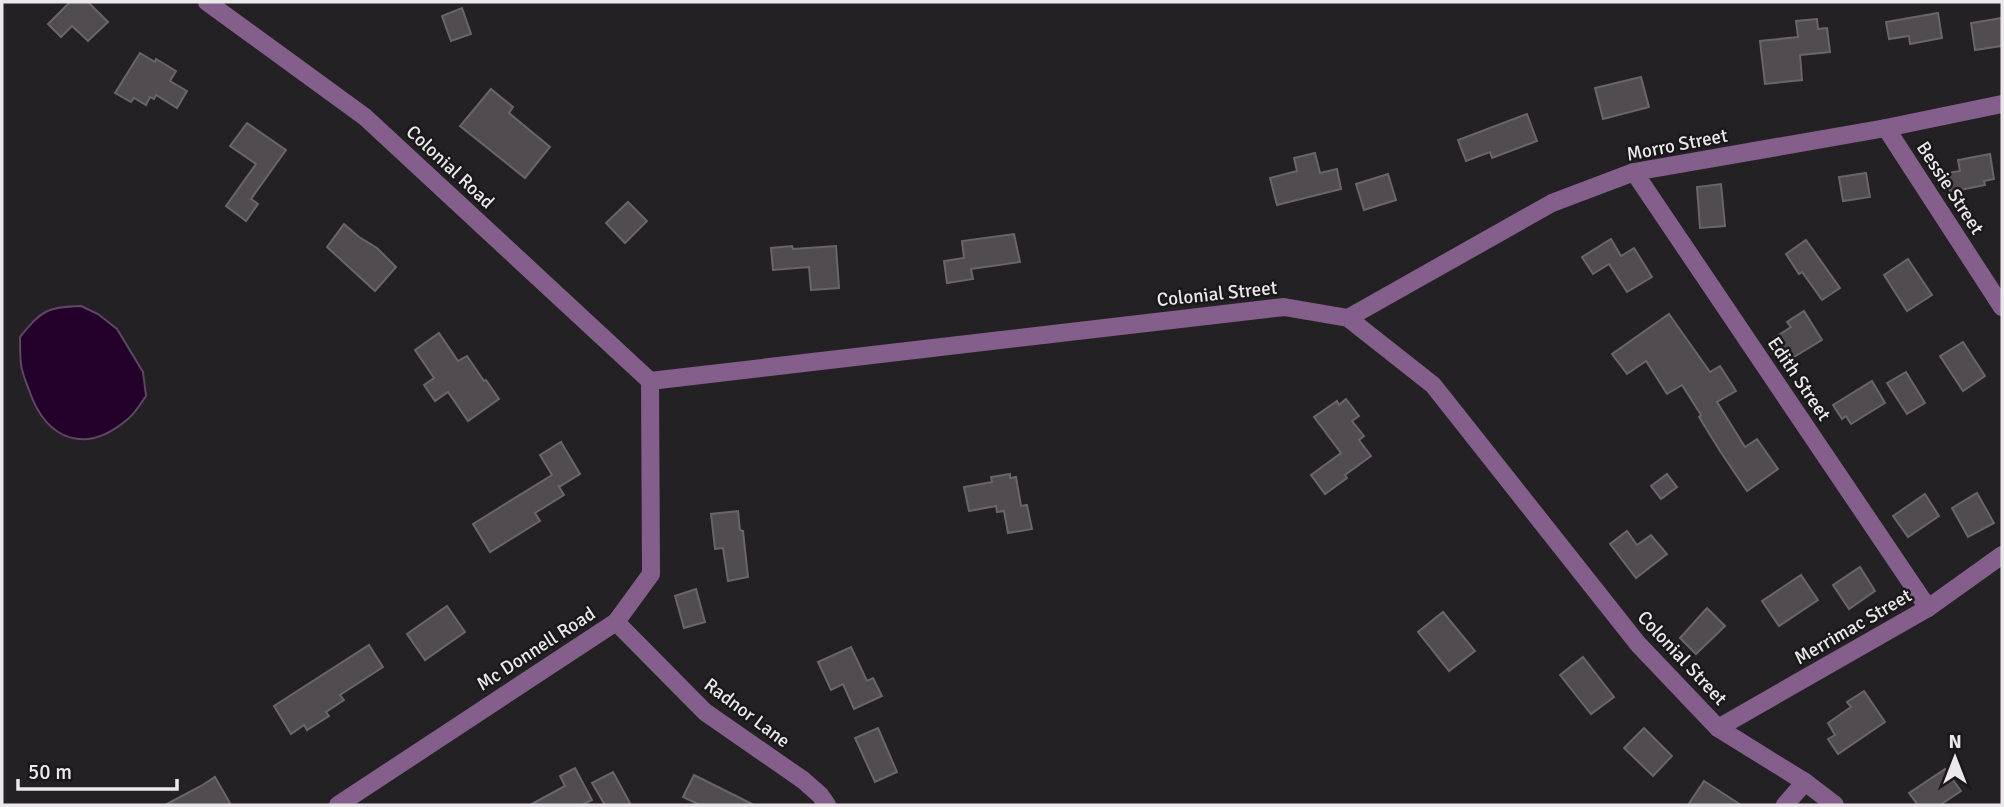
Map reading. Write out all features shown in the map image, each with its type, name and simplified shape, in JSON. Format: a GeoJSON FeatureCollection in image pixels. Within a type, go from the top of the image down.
{"type":"FeatureCollection","features":[{"type":"Feature","properties":{"kind":"street","name":"Colonial Road"},"geometry":{"type":"LineString","coordinates":[[207,2],[365,117],[650,381]]}},
{"type":"Feature","properties":{"kind":"street","name":"Morro Street"},"geometry":{"type":"LineString","coordinates":[[1348,318],[1552,203],[1634,172],[1886,128],[2002,104]]}},
{"type":"Feature","properties":{"kind":"street","name":"Bessie Street"},"geometry":{"type":"LineString","coordinates":[[1886,128],[2002,306]]}},
{"type":"Feature","properties":{"kind":"street","name":"Edith Street"},"geometry":{"type":"LineString","coordinates":[[1634,172],[1928,608]]}},
{"type":"Feature","properties":{"kind":"street","name":"Colonial Street"},"geometry":{"type":"LineString","coordinates":[[650,381],[1284,307],[1348,318],[1433,385],[1638,644],[1718,728],[1805,782],[1835,805]]}},
{"type":"Feature","properties":{"kind":"street","name":"Mc Donnell Road"},"geometry":{"type":"LineString","coordinates":[[338,805],[616,622],[651,574],[650,381]]}},
{"type":"Feature","properties":{"kind":"street","name":"Merrimac Street"},"geometry":{"type":"LineString","coordinates":[[1718,728],[1928,608],[2002,555]]}},
{"type":"Feature","properties":{"kind":"street","name":"Radnor Lane"},"geometry":{"type":"LineString","coordinates":[[616,622],[705,712],[803,780],[827,805]]}},
{"type":"Feature","properties":{"kind":"street"},"geometry":{"type":"LineString","coordinates":[[1785,805],[1805,782]]}},
{"type":"Feature","properties":{"kind":"shaded area"},"geometry":{"type":"Polygon","coordinates":[[[81,306],[98,314],[117,329],[143,372],[146,396],[132,416],[113,430],[98,437],[84,439],[70,437],[46,422],[24,377],[20,347],[20,337],[40,316],[60,307],[81,306]]]}},
{"type":"Feature","properties":{"kind":"building"},"geometry":{"type":"Polygon","coordinates":[[[70,2],[88,2],[108,22],[88,41],[72,26],[61,37],[48,24],[70,2]]]}},
{"type":"Feature","properties":{"kind":"building"},"geometry":{"type":"Polygon","coordinates":[[[462,8],[471,34],[451,41],[442,16],[462,8]]]}},
{"type":"Feature","properties":{"kind":"building"},"geometry":{"type":"Polygon","coordinates":[[[1938,13],[1942,38],[1910,44],[1909,36],[1889,39],[1886,22],[1938,13]]]}},
{"type":"Feature","properties":{"kind":"building"},"geometry":{"type":"Polygon","coordinates":[[[2002,18],[2002,46],[1975,50],[1971,23],[2002,18]]]}},
{"type":"Feature","properties":{"kind":"building"},"geometry":{"type":"Polygon","coordinates":[[[1817,19],[1818,29],[1827,28],[1830,52],[1800,55],[1802,80],[1765,84],[1760,41],[1798,37],[1796,21],[1817,19]]]}},
{"type":"Feature","properties":{"kind":"building"},"geometry":{"type":"Polygon","coordinates":[[[140,53],[176,71],[170,81],[187,91],[177,108],[156,95],[154,99],[150,97],[146,105],[134,98],[131,102],[115,93],[140,53]]]}},
{"type":"Feature","properties":{"kind":"building"},"geometry":{"type":"Polygon","coordinates":[[[1641,77],[1649,107],[1603,119],[1595,88],[1641,77]]]}},
{"type":"Feature","properties":{"kind":"building"},"geometry":{"type":"Polygon","coordinates":[[[491,89],[513,107],[509,113],[550,147],[525,178],[460,126],[491,89]]]}},
{"type":"Feature","properties":{"kind":"building"},"geometry":{"type":"Polygon","coordinates":[[[1527,114],[1537,141],[1492,158],[1490,152],[1466,161],[1458,140],[1527,114]]]}},
{"type":"Feature","properties":{"kind":"building"},"geometry":{"type":"Polygon","coordinates":[[[247,123],[286,150],[251,199],[258,204],[246,221],[226,206],[256,164],[230,146],[247,123]]]}},
{"type":"Feature","properties":{"kind":"building"},"geometry":{"type":"Polygon","coordinates":[[[1315,153],[1320,173],[1337,169],[1341,189],[1277,205],[1270,178],[1297,171],[1294,158],[1315,153]]]}},
{"type":"Feature","properties":{"kind":"building"},"geometry":{"type":"Polygon","coordinates":[[[1990,154],[1994,179],[1984,181],[1985,185],[1950,192],[1947,173],[1960,171],[1958,160],[1990,154]]]}},
{"type":"Feature","properties":{"kind":"building"},"geometry":{"type":"Polygon","coordinates":[[[1866,173],[1870,197],[1843,201],[1839,177],[1866,173]]]}},
{"type":"Feature","properties":{"kind":"building"},"geometry":{"type":"Polygon","coordinates":[[[1388,174],[1396,200],[1364,210],[1356,184],[1388,174]]]}},
{"type":"Feature","properties":{"kind":"building"},"geometry":{"type":"Polygon","coordinates":[[[1721,184],[1725,226],[1700,228],[1697,187],[1721,184]]]}},
{"type":"Feature","properties":{"kind":"building"},"geometry":{"type":"Polygon","coordinates":[[[628,202],[647,221],[625,243],[606,223],[628,202]]]}},
{"type":"Feature","properties":{"kind":"building"},"geometry":{"type":"Polygon","coordinates":[[[344,224],[377,248],[396,267],[375,291],[327,247],[344,224]]]}},
{"type":"Feature","properties":{"kind":"building"},"geometry":{"type":"Polygon","coordinates":[[[1014,234],[1020,262],[971,269],[973,279],[947,283],[944,261],[964,258],[962,241],[1014,234]]]}},
{"type":"Feature","properties":{"kind":"building"},"geometry":{"type":"Polygon","coordinates":[[[1611,239],[1621,256],[1634,248],[1652,277],[1627,292],[1609,264],[1593,274],[1582,257],[1611,239]]]}},
{"type":"Feature","properties":{"kind":"building"},"geometry":{"type":"Polygon","coordinates":[[[1806,240],[1840,288],[1822,300],[1786,254],[1806,240]]]}},
{"type":"Feature","properties":{"kind":"building"},"geometry":{"type":"Polygon","coordinates":[[[792,246],[793,249],[836,246],[839,288],[811,290],[809,267],[773,270],[771,248],[792,246]]]}},
{"type":"Feature","properties":{"kind":"building"},"geometry":{"type":"Polygon","coordinates":[[[1908,259],[1932,295],[1907,311],[1884,275],[1908,259]]]}},
{"type":"Feature","properties":{"kind":"building"},"geometry":{"type":"Polygon","coordinates":[[[1804,311],[1822,340],[1789,360],[1774,338],[1791,327],[1787,322],[1804,311]]]}},
{"type":"Feature","properties":{"kind":"building"},"geometry":{"type":"Polygon","coordinates":[[[1669,314],[1710,372],[1720,366],[1736,391],[1717,402],[1745,447],[1757,439],[1778,469],[1747,491],[1699,417],[1701,415],[1682,385],[1667,394],[1646,361],[1627,374],[1612,354],[1669,314]]]}},
{"type":"Feature","properties":{"kind":"building"},"geometry":{"type":"Polygon","coordinates":[[[439,333],[458,361],[467,356],[499,399],[468,421],[448,392],[435,401],[424,385],[434,378],[415,350],[439,333]]]}},
{"type":"Feature","properties":{"kind":"building"},"geometry":{"type":"Polygon","coordinates":[[[1963,342],[1985,376],[1963,391],[1940,356],[1963,342]]]}},
{"type":"Feature","properties":{"kind":"building"},"geometry":{"type":"Polygon","coordinates":[[[1906,372],[1925,403],[1907,414],[1887,383],[1906,372]]]}},
{"type":"Feature","properties":{"kind":"building"},"geometry":{"type":"Polygon","coordinates":[[[1872,381],[1885,403],[1851,424],[1846,416],[1842,419],[1833,405],[1872,381]]]}},
{"type":"Feature","properties":{"kind":"building"},"geometry":{"type":"Polygon","coordinates":[[[1346,399],[1359,416],[1352,421],[1364,436],[1359,440],[1371,456],[1325,494],[1311,475],[1341,453],[1314,417],[1337,401],[1339,405],[1346,399]]]}},
{"type":"Feature","properties":{"kind":"building"},"geometry":{"type":"Polygon","coordinates":[[[561,442],[580,474],[559,487],[564,495],[535,513],[540,521],[490,552],[473,524],[552,475],[540,455],[561,442]]]}},
{"type":"Feature","properties":{"kind":"building"},"geometry":{"type":"Polygon","coordinates":[[[1010,474],[1010,478],[1016,477],[1021,506],[1027,505],[1032,529],[1008,533],[1004,511],[997,512],[996,506],[969,511],[964,487],[992,482],[991,477],[1010,474]]]}},
{"type":"Feature","properties":{"kind":"building"},"geometry":{"type":"Polygon","coordinates":[[[1667,474],[1677,487],[1661,499],[1651,486],[1667,474]]]}},
{"type":"Feature","properties":{"kind":"building"},"geometry":{"type":"Polygon","coordinates":[[[1977,493],[1994,523],[1968,537],[1952,508],[1977,493]]]}},
{"type":"Feature","properties":{"kind":"building"},"geometry":{"type":"Polygon","coordinates":[[[1925,494],[1939,516],[1908,537],[1893,516],[1925,494]]]}},
{"type":"Feature","properties":{"kind":"building"},"geometry":{"type":"Polygon","coordinates":[[[738,511],[748,577],[728,581],[723,548],[715,549],[711,514],[738,511]]]}},
{"type":"Feature","properties":{"kind":"building"},"geometry":{"type":"Polygon","coordinates":[[[1627,531],[1637,545],[1651,535],[1667,554],[1636,578],[1610,544],[1627,531]]]}},
{"type":"Feature","properties":{"kind":"building"},"geometry":{"type":"Polygon","coordinates":[[[1860,567],[1875,591],[1849,609],[1833,585],[1860,567]]]}},
{"type":"Feature","properties":{"kind":"building"},"geometry":{"type":"Polygon","coordinates":[[[1801,575],[1818,600],[1779,626],[1762,601],[1801,575]]]}},
{"type":"Feature","properties":{"kind":"building"},"geometry":{"type":"Polygon","coordinates":[[[696,589],[705,622],[684,628],[675,596],[696,589]]]}},
{"type":"Feature","properties":{"kind":"building"},"geometry":{"type":"Polygon","coordinates":[[[447,606],[465,632],[425,660],[407,634],[447,606]]]}},
{"type":"Feature","properties":{"kind":"building"},"geometry":{"type":"Polygon","coordinates":[[[1707,608],[1725,626],[1696,654],[1680,638],[1707,608]]]}},
{"type":"Feature","properties":{"kind":"building"},"geometry":{"type":"Polygon","coordinates":[[[1443,612],[1475,651],[1449,671],[1418,632],[1443,612]]]}},
{"type":"Feature","properties":{"kind":"building"},"geometry":{"type":"Polygon","coordinates":[[[369,645],[383,667],[340,695],[344,700],[326,712],[329,716],[307,730],[304,725],[291,734],[274,706],[369,645]]]}},
{"type":"Feature","properties":{"kind":"building"},"geometry":{"type":"Polygon","coordinates":[[[851,647],[867,681],[873,678],[882,696],[854,709],[843,684],[831,690],[818,662],[851,647]]]}},
{"type":"Feature","properties":{"kind":"building"},"geometry":{"type":"Polygon","coordinates":[[[1583,657],[1614,697],[1591,714],[1560,675],[1583,657]]]}},
{"type":"Feature","properties":{"kind":"building"},"geometry":{"type":"Polygon","coordinates":[[[1864,691],[1885,722],[1838,754],[1828,739],[1835,735],[1828,723],[1851,707],[1847,702],[1864,691]]]}},
{"type":"Feature","properties":{"kind":"building"},"geometry":{"type":"Polygon","coordinates":[[[878,728],[897,772],[875,782],[855,738],[878,728]]]}},
{"type":"Feature","properties":{"kind":"building"},"geometry":{"type":"Polygon","coordinates":[[[1644,728],[1672,756],[1653,776],[1624,748],[1644,728]]]}},
{"type":"Feature","properties":{"kind":"building"},"geometry":{"type":"Polygon","coordinates":[[[575,768],[592,800],[582,805],[530,805],[565,786],[560,776],[575,768]]]}},
{"type":"Feature","properties":{"kind":"building"},"geometry":{"type":"Polygon","coordinates":[[[1945,769],[1961,791],[1940,805],[1918,805],[1909,793],[1945,769]]]}},
{"type":"Feature","properties":{"kind":"building"},"geometry":{"type":"Polygon","coordinates":[[[613,772],[631,805],[605,805],[592,783],[613,772]]]}},
{"type":"Feature","properties":{"kind":"building"},"geometry":{"type":"Polygon","coordinates":[[[694,775],[754,805],[700,805],[683,797],[694,775]]]}},
{"type":"Feature","properties":{"kind":"building"},"geometry":{"type":"Polygon","coordinates":[[[215,777],[231,805],[165,805],[201,786],[215,777]]]}},
{"type":"Feature","properties":{"kind":"building"},"geometry":{"type":"Polygon","coordinates":[[[1704,781],[1741,805],[1688,805],[1704,781]]]}}]}
